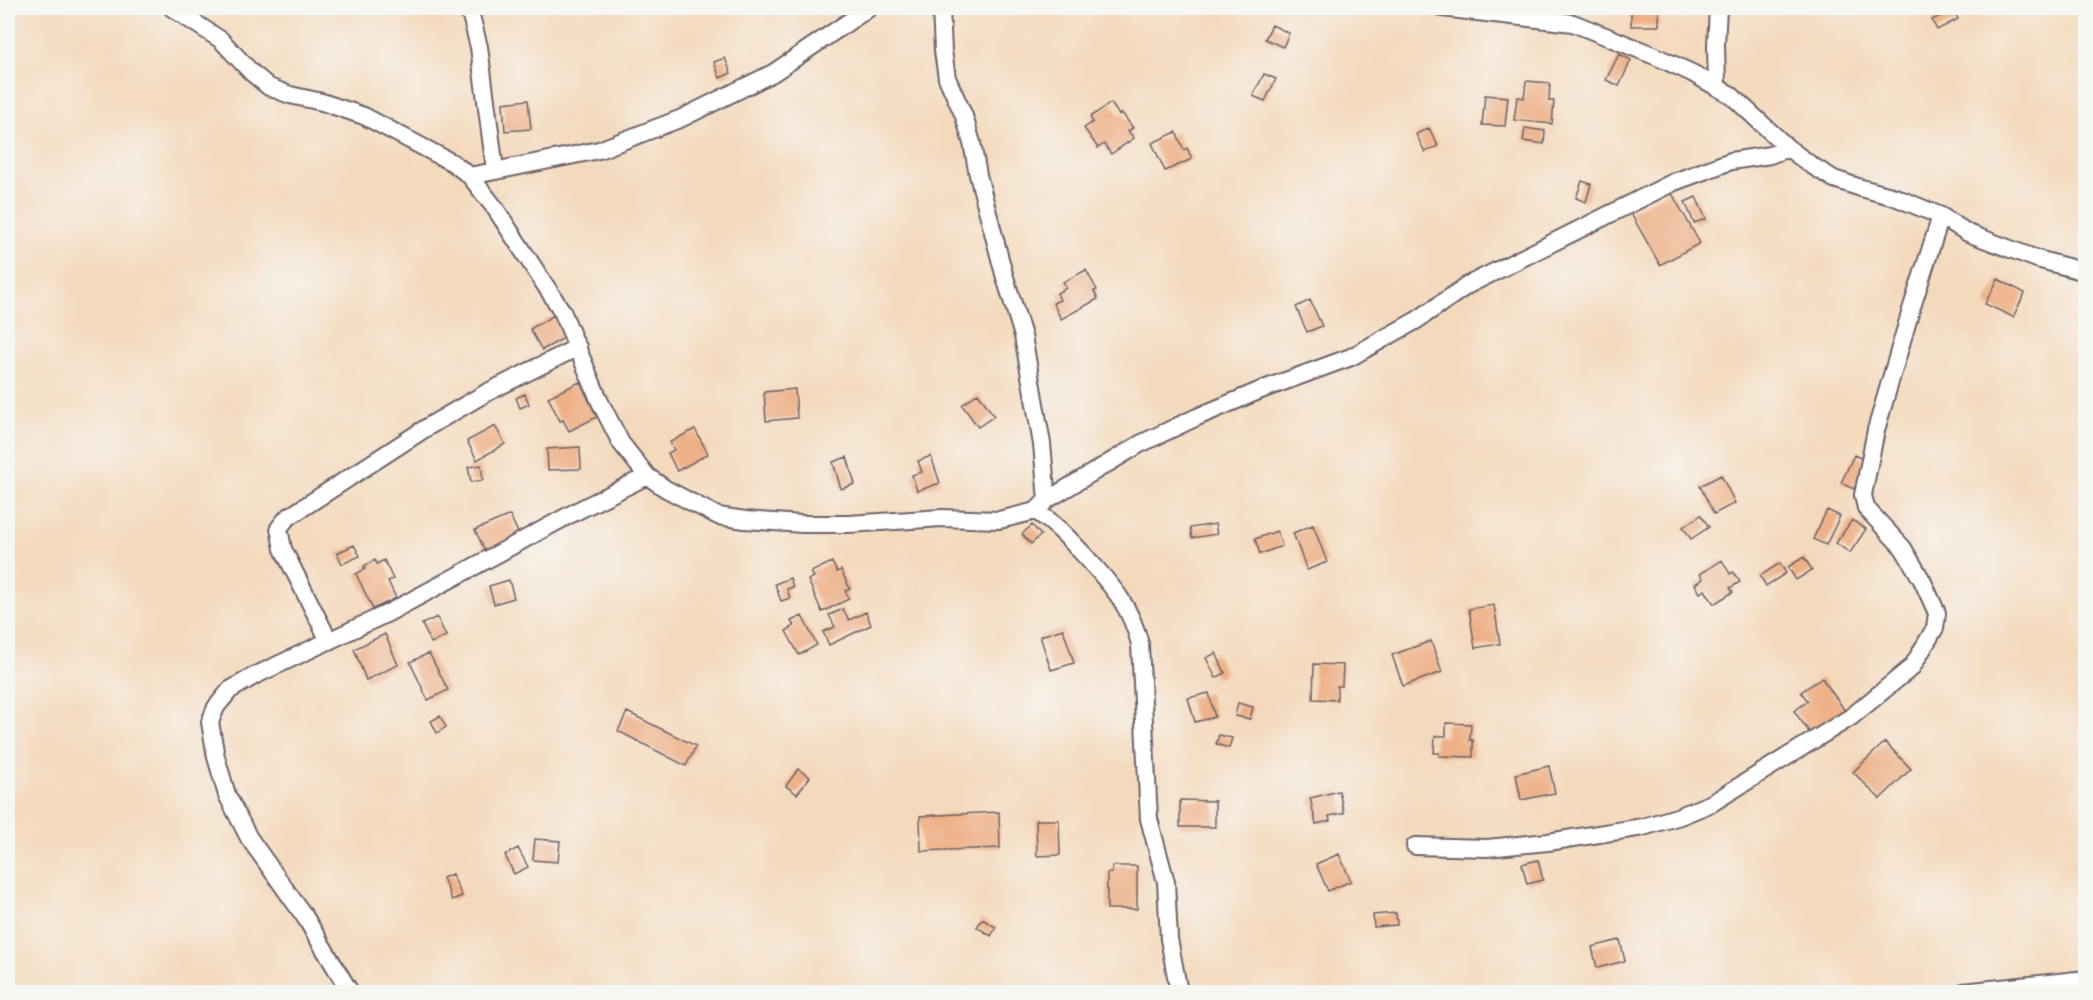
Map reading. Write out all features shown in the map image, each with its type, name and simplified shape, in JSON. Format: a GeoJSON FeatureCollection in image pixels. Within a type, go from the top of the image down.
{"type":"FeatureCollection","features":[{"type":"Feature","properties":{"kind":"street"},"geometry":{"type":"LineString","coordinates":[[172,8],[221,40],[251,72],[269,87],[364,116],[453,163],[470,176],[495,208],[562,311],[600,402],[621,443],[647,476],[666,489],[718,516],[745,520],[803,524],[849,524],[942,518],[999,520],[1041,506],[1140,444],[1261,390],[1351,357],[1408,326],[1484,276],[1674,182],[1731,161],[1770,154],[1788,148]]}},
{"type":"Feature","properties":{"kind":"street"},"geometry":{"type":"LineString","coordinates":[[470,8],[479,47],[495,170]]}},
{"type":"Feature","properties":{"kind":"street"},"geometry":{"type":"LineString","coordinates":[[470,176],[599,150],[682,118],[772,73],[869,8]]}},
{"type":"Feature","properties":{"kind":"street"},"geometry":{"type":"LineString","coordinates":[[941,8],[947,78],[970,134],[978,175],[1023,336],[1042,444],[1041,506],[1052,522],[1118,593],[1135,625],[1140,644],[1149,819],[1166,882],[1169,939],[1179,993]]}},
{"type":"Feature","properties":{"kind":"street"},"geometry":{"type":"LineString","coordinates":[[1442,8],[1573,23],[1655,56],[1731,95],[1788,148],[1810,165],[1834,179],[1895,196],[1941,216],[1968,233],[2037,259],[2085,272]]}},
{"type":"Feature","properties":{"kind":"street"},"geometry":{"type":"LineString","coordinates":[[1717,86],[1718,8]]}},
{"type":"Feature","properties":{"kind":"street"},"geometry":{"type":"LineString","coordinates":[[1415,846],[1486,848],[1548,842],[1642,827],[1680,816],[1712,803],[1851,717],[1912,667],[1935,628],[1937,613],[1922,580],[1903,548],[1866,508],[1863,495],[1876,430],[1941,216]]}},
{"type":"Feature","properties":{"kind":"street"},"geometry":{"type":"LineString","coordinates":[[329,641],[283,549],[279,528],[287,518],[429,426],[486,393],[578,347]]}},
{"type":"Feature","properties":{"kind":"street"},"geometry":{"type":"LineString","coordinates":[[350,993],[305,917],[275,877],[244,829],[227,795],[216,757],[210,722],[216,707],[230,690],[254,676],[390,612],[575,512],[647,476]]}},
{"type":"Feature","properties":{"kind":"street"},"geometry":{"type":"LineString","coordinates":[[1963,993],[2085,979]]}},
{"type":"Feature","properties":{"kind":"building"},"geometry":{"type":"Polygon","coordinates":[[[1631,8],[1659,8],[1659,26],[1631,26],[1631,8]]]}},
{"type":"Feature","properties":{"kind":"building"},"geometry":{"type":"Polygon","coordinates":[[[1953,9],[1958,19],[1937,30],[1932,20],[1953,9]]]}},
{"type":"Feature","properties":{"kind":"building"},"geometry":{"type":"Polygon","coordinates":[[[1272,25],[1289,33],[1283,47],[1265,39],[1272,25]]]}},
{"type":"Feature","properties":{"kind":"building"},"geometry":{"type":"Polygon","coordinates":[[[1619,54],[1631,60],[1619,86],[1606,80],[1619,54]]]}},
{"type":"Feature","properties":{"kind":"building"},"geometry":{"type":"Polygon","coordinates":[[[725,58],[731,73],[720,78],[714,62],[725,58]]]}},
{"type":"Feature","properties":{"kind":"building"},"geometry":{"type":"Polygon","coordinates":[[[1264,74],[1276,79],[1265,101],[1253,96],[1264,74]]]}},
{"type":"Feature","properties":{"kind":"building"},"geometry":{"type":"Polygon","coordinates":[[[1526,81],[1550,83],[1549,101],[1554,101],[1552,124],[1514,120],[1517,97],[1524,98],[1526,81]]]}},
{"type":"Feature","properties":{"kind":"building"},"geometry":{"type":"Polygon","coordinates":[[[1485,95],[1508,97],[1505,126],[1482,125],[1485,95]]]}},
{"type":"Feature","properties":{"kind":"building"},"geometry":{"type":"Polygon","coordinates":[[[528,100],[531,129],[505,131],[503,103],[528,100]]]}},
{"type":"Feature","properties":{"kind":"building"},"geometry":{"type":"Polygon","coordinates":[[[1111,103],[1119,115],[1122,113],[1133,128],[1128,131],[1134,138],[1111,154],[1104,144],[1098,148],[1084,128],[1093,122],[1090,117],[1111,103]]]}},
{"type":"Feature","properties":{"kind":"building"},"geometry":{"type":"Polygon","coordinates":[[[1429,128],[1438,146],[1425,152],[1416,134],[1429,128]]]}},
{"type":"Feature","properties":{"kind":"building"},"geometry":{"type":"Polygon","coordinates":[[[1525,128],[1545,131],[1544,144],[1523,141],[1525,128]]]}},
{"type":"Feature","properties":{"kind":"building"},"geometry":{"type":"Polygon","coordinates":[[[1176,132],[1184,150],[1187,148],[1192,159],[1165,171],[1152,143],[1176,132]]]}},
{"type":"Feature","properties":{"kind":"building"},"geometry":{"type":"Polygon","coordinates":[[[1582,181],[1591,184],[1586,202],[1576,198],[1582,181]]]}},
{"type":"Feature","properties":{"kind":"building"},"geometry":{"type":"Polygon","coordinates":[[[1670,190],[1700,243],[1660,265],[1630,212],[1670,190]]]}},
{"type":"Feature","properties":{"kind":"building"},"geometry":{"type":"Polygon","coordinates":[[[1696,197],[1706,219],[1694,223],[1685,202],[1696,197]]]}},
{"type":"Feature","properties":{"kind":"building"},"geometry":{"type":"Polygon","coordinates":[[[1086,270],[1097,290],[1094,291],[1098,299],[1061,319],[1053,303],[1060,300],[1057,293],[1066,288],[1063,282],[1086,270]]]}},
{"type":"Feature","properties":{"kind":"building"},"geometry":{"type":"Polygon","coordinates":[[[1998,279],[2025,293],[2013,317],[1985,304],[1998,279]]]}},
{"type":"Feature","properties":{"kind":"building"},"geometry":{"type":"Polygon","coordinates":[[[1310,300],[1322,326],[1307,332],[1296,307],[1310,300]]]}},
{"type":"Feature","properties":{"kind":"building"},"geometry":{"type":"Polygon","coordinates":[[[554,315],[566,337],[542,350],[530,329],[554,315]]]}},
{"type":"Feature","properties":{"kind":"building"},"geometry":{"type":"Polygon","coordinates":[[[580,382],[597,417],[569,431],[563,420],[560,421],[548,397],[580,382]]]}},
{"type":"Feature","properties":{"kind":"building"},"geometry":{"type":"Polygon","coordinates":[[[795,389],[797,418],[766,421],[764,392],[795,389]]]}},
{"type":"Feature","properties":{"kind":"building"},"geometry":{"type":"Polygon","coordinates":[[[978,393],[994,416],[978,427],[962,405],[978,393]]]}},
{"type":"Feature","properties":{"kind":"building"},"geometry":{"type":"Polygon","coordinates":[[[525,394],[529,404],[520,408],[516,398],[525,394]]]}},
{"type":"Feature","properties":{"kind":"building"},"geometry":{"type":"Polygon","coordinates":[[[495,426],[505,444],[477,460],[467,441],[495,426]]]}},
{"type":"Feature","properties":{"kind":"building"},"geometry":{"type":"Polygon","coordinates":[[[695,429],[708,454],[677,471],[668,453],[674,450],[670,442],[695,429]]]}},
{"type":"Feature","properties":{"kind":"building"},"geometry":{"type":"Polygon","coordinates":[[[580,447],[581,469],[548,470],[547,449],[580,447]]]}},
{"type":"Feature","properties":{"kind":"building"},"geometry":{"type":"Polygon","coordinates":[[[1854,455],[1867,461],[1854,489],[1841,483],[1854,455]]]}},
{"type":"Feature","properties":{"kind":"building"},"geometry":{"type":"Polygon","coordinates":[[[931,456],[940,483],[917,491],[912,475],[922,472],[918,461],[931,456]]]}},
{"type":"Feature","properties":{"kind":"building"},"geometry":{"type":"Polygon","coordinates":[[[847,457],[855,484],[841,489],[833,462],[847,457]]]}},
{"type":"Feature","properties":{"kind":"building"},"geometry":{"type":"Polygon","coordinates":[[[481,465],[483,480],[471,482],[468,467],[481,465]]]}},
{"type":"Feature","properties":{"kind":"building"},"geometry":{"type":"Polygon","coordinates":[[[1721,475],[1735,503],[1714,514],[1700,486],[1721,475]]]}},
{"type":"Feature","properties":{"kind":"building"},"geometry":{"type":"Polygon","coordinates":[[[1827,510],[1840,516],[1826,545],[1813,539],[1827,510]]]}},
{"type":"Feature","properties":{"kind":"building"},"geometry":{"type":"Polygon","coordinates":[[[510,515],[519,535],[485,551],[475,530],[510,515]]]}},
{"type":"Feature","properties":{"kind":"building"},"geometry":{"type":"Polygon","coordinates":[[[1701,515],[1709,527],[1691,539],[1683,527],[1701,515]]]}},
{"type":"Feature","properties":{"kind":"building"},"geometry":{"type":"Polygon","coordinates":[[[1852,520],[1866,529],[1850,553],[1836,543],[1852,520]]]}},
{"type":"Feature","properties":{"kind":"building"},"geometry":{"type":"Polygon","coordinates":[[[1215,524],[1217,534],[1192,538],[1190,528],[1215,524]]]}},
{"type":"Feature","properties":{"kind":"building"},"geometry":{"type":"Polygon","coordinates":[[[1032,525],[1041,535],[1031,544],[1022,534],[1032,525]]]}},
{"type":"Feature","properties":{"kind":"building"},"geometry":{"type":"Polygon","coordinates":[[[1313,525],[1327,562],[1307,570],[1293,533],[1313,525]]]}},
{"type":"Feature","properties":{"kind":"building"},"geometry":{"type":"Polygon","coordinates":[[[1277,531],[1282,546],[1260,554],[1255,539],[1277,531]]]}},
{"type":"Feature","properties":{"kind":"building"},"geometry":{"type":"Polygon","coordinates":[[[354,545],[360,556],[342,564],[337,553],[354,545]]]}},
{"type":"Feature","properties":{"kind":"building"},"geometry":{"type":"Polygon","coordinates":[[[1804,557],[1812,570],[1796,580],[1788,567],[1804,557]]]}},
{"type":"Feature","properties":{"kind":"building"},"geometry":{"type":"Polygon","coordinates":[[[375,560],[377,564],[384,560],[393,579],[388,581],[396,598],[373,609],[356,574],[375,560]]]}},
{"type":"Feature","properties":{"kind":"building"},"geometry":{"type":"Polygon","coordinates":[[[1722,560],[1730,574],[1733,572],[1740,582],[1730,588],[1733,592],[1714,604],[1705,590],[1700,593],[1695,584],[1703,579],[1700,574],[1722,560]]]}},
{"type":"Feature","properties":{"kind":"building"},"geometry":{"type":"Polygon","coordinates":[[[832,562],[837,572],[841,570],[850,589],[845,591],[849,599],[822,612],[808,580],[814,577],[811,572],[832,562]]]}},
{"type":"Feature","properties":{"kind":"building"},"geometry":{"type":"Polygon","coordinates":[[[1780,563],[1786,573],[1766,586],[1760,576],[1780,563]]]}},
{"type":"Feature","properties":{"kind":"building"},"geometry":{"type":"Polygon","coordinates":[[[790,578],[793,587],[787,589],[790,598],[781,601],[775,584],[790,578]]]}},
{"type":"Feature","properties":{"kind":"building"},"geometry":{"type":"Polygon","coordinates":[[[509,580],[514,598],[494,604],[489,586],[509,580]]]}},
{"type":"Feature","properties":{"kind":"building"},"geometry":{"type":"Polygon","coordinates":[[[1494,605],[1500,644],[1475,648],[1469,609],[1494,605]]]}},
{"type":"Feature","properties":{"kind":"building"},"geometry":{"type":"Polygon","coordinates":[[[843,609],[849,620],[866,612],[871,625],[829,645],[823,632],[835,627],[829,615],[843,609]]]}},
{"type":"Feature","properties":{"kind":"building"},"geometry":{"type":"Polygon","coordinates":[[[802,616],[817,645],[799,655],[786,631],[794,626],[791,621],[802,616]]]}},
{"type":"Feature","properties":{"kind":"building"},"geometry":{"type":"Polygon","coordinates":[[[437,617],[446,636],[431,643],[422,624],[437,617]]]}},
{"type":"Feature","properties":{"kind":"building"},"geometry":{"type":"Polygon","coordinates":[[[1063,629],[1074,663],[1051,670],[1040,636],[1063,629]]]}},
{"type":"Feature","properties":{"kind":"building"},"geometry":{"type":"Polygon","coordinates":[[[385,634],[398,665],[366,680],[354,649],[385,634]]]}},
{"type":"Feature","properties":{"kind":"building"},"geometry":{"type":"Polygon","coordinates":[[[1431,641],[1442,672],[1403,686],[1392,655],[1431,641]]]}},
{"type":"Feature","properties":{"kind":"building"},"geometry":{"type":"Polygon","coordinates":[[[429,653],[448,690],[428,700],[410,662],[429,653]]]}},
{"type":"Feature","properties":{"kind":"building"},"geometry":{"type":"Polygon","coordinates":[[[1216,653],[1225,673],[1216,678],[1206,658],[1216,653]]]}},
{"type":"Feature","properties":{"kind":"building"},"geometry":{"type":"Polygon","coordinates":[[[1314,664],[1343,665],[1342,686],[1337,686],[1337,700],[1313,699],[1314,664]]]}},
{"type":"Feature","properties":{"kind":"building"},"geometry":{"type":"Polygon","coordinates":[[[1822,678],[1846,712],[1812,736],[1794,711],[1808,701],[1801,692],[1822,678]]]}},
{"type":"Feature","properties":{"kind":"building"},"geometry":{"type":"Polygon","coordinates":[[[1209,693],[1215,717],[1195,722],[1188,698],[1209,693]]]}},
{"type":"Feature","properties":{"kind":"building"},"geometry":{"type":"Polygon","coordinates":[[[1238,703],[1253,707],[1250,719],[1235,716],[1238,703]]]}},
{"type":"Feature","properties":{"kind":"building"},"geometry":{"type":"Polygon","coordinates":[[[627,712],[696,746],[686,766],[618,731],[627,712]]]}},
{"type":"Feature","properties":{"kind":"building"},"geometry":{"type":"Polygon","coordinates":[[[440,716],[446,727],[437,733],[431,721],[440,716]]]}},
{"type":"Feature","properties":{"kind":"building"},"geometry":{"type":"Polygon","coordinates":[[[1446,723],[1471,724],[1470,740],[1473,740],[1473,757],[1439,756],[1439,753],[1434,753],[1435,736],[1446,736],[1446,723]]]}},
{"type":"Feature","properties":{"kind":"building"},"geometry":{"type":"Polygon","coordinates":[[[1219,735],[1232,738],[1229,748],[1216,744],[1219,735]]]}},
{"type":"Feature","properties":{"kind":"building"},"geometry":{"type":"Polygon","coordinates":[[[1885,742],[1911,769],[1880,799],[1853,772],[1885,742]]]}},
{"type":"Feature","properties":{"kind":"building"},"geometry":{"type":"Polygon","coordinates":[[[1549,766],[1555,793],[1521,800],[1516,774],[1549,766]]]}},
{"type":"Feature","properties":{"kind":"building"},"geometry":{"type":"Polygon","coordinates":[[[798,769],[810,777],[797,794],[786,786],[798,769]]]}},
{"type":"Feature","properties":{"kind":"building"},"geometry":{"type":"Polygon","coordinates":[[[1339,791],[1344,813],[1329,816],[1330,821],[1316,824],[1310,798],[1339,791]]]}},
{"type":"Feature","properties":{"kind":"building"},"geometry":{"type":"Polygon","coordinates":[[[1180,800],[1215,801],[1215,827],[1180,827],[1180,800]]]}},
{"type":"Feature","properties":{"kind":"building"},"geometry":{"type":"Polygon","coordinates":[[[999,812],[1000,848],[921,851],[920,816],[999,812]]]}},
{"type":"Feature","properties":{"kind":"building"},"geometry":{"type":"Polygon","coordinates":[[[1036,820],[1059,820],[1060,855],[1037,856],[1036,820]]]}},
{"type":"Feature","properties":{"kind":"building"},"geometry":{"type":"Polygon","coordinates":[[[535,839],[560,841],[558,862],[533,860],[535,839]]]}},
{"type":"Feature","properties":{"kind":"building"},"geometry":{"type":"Polygon","coordinates":[[[518,848],[528,867],[514,874],[505,855],[518,848]]]}},
{"type":"Feature","properties":{"kind":"building"},"geometry":{"type":"Polygon","coordinates":[[[1339,854],[1351,881],[1328,891],[1316,864],[1339,854]]]}},
{"type":"Feature","properties":{"kind":"building"},"geometry":{"type":"Polygon","coordinates":[[[1538,860],[1543,880],[1527,884],[1522,864],[1538,860]]]}},
{"type":"Feature","properties":{"kind":"building"},"geometry":{"type":"Polygon","coordinates":[[[1112,866],[1137,866],[1137,909],[1107,909],[1107,873],[1112,873],[1112,866]]]}},
{"type":"Feature","properties":{"kind":"building"},"geometry":{"type":"Polygon","coordinates":[[[452,874],[462,896],[452,900],[443,878],[452,874]]]}},
{"type":"Feature","properties":{"kind":"building"},"geometry":{"type":"Polygon","coordinates":[[[1396,913],[1397,925],[1374,927],[1373,915],[1396,913]]]}},
{"type":"Feature","properties":{"kind":"building"},"geometry":{"type":"Polygon","coordinates":[[[982,919],[996,927],[991,936],[977,927],[982,919]]]}},
{"type":"Feature","properties":{"kind":"building"},"geometry":{"type":"Polygon","coordinates":[[[1620,940],[1625,961],[1597,968],[1592,947],[1620,940]]]}}]}
